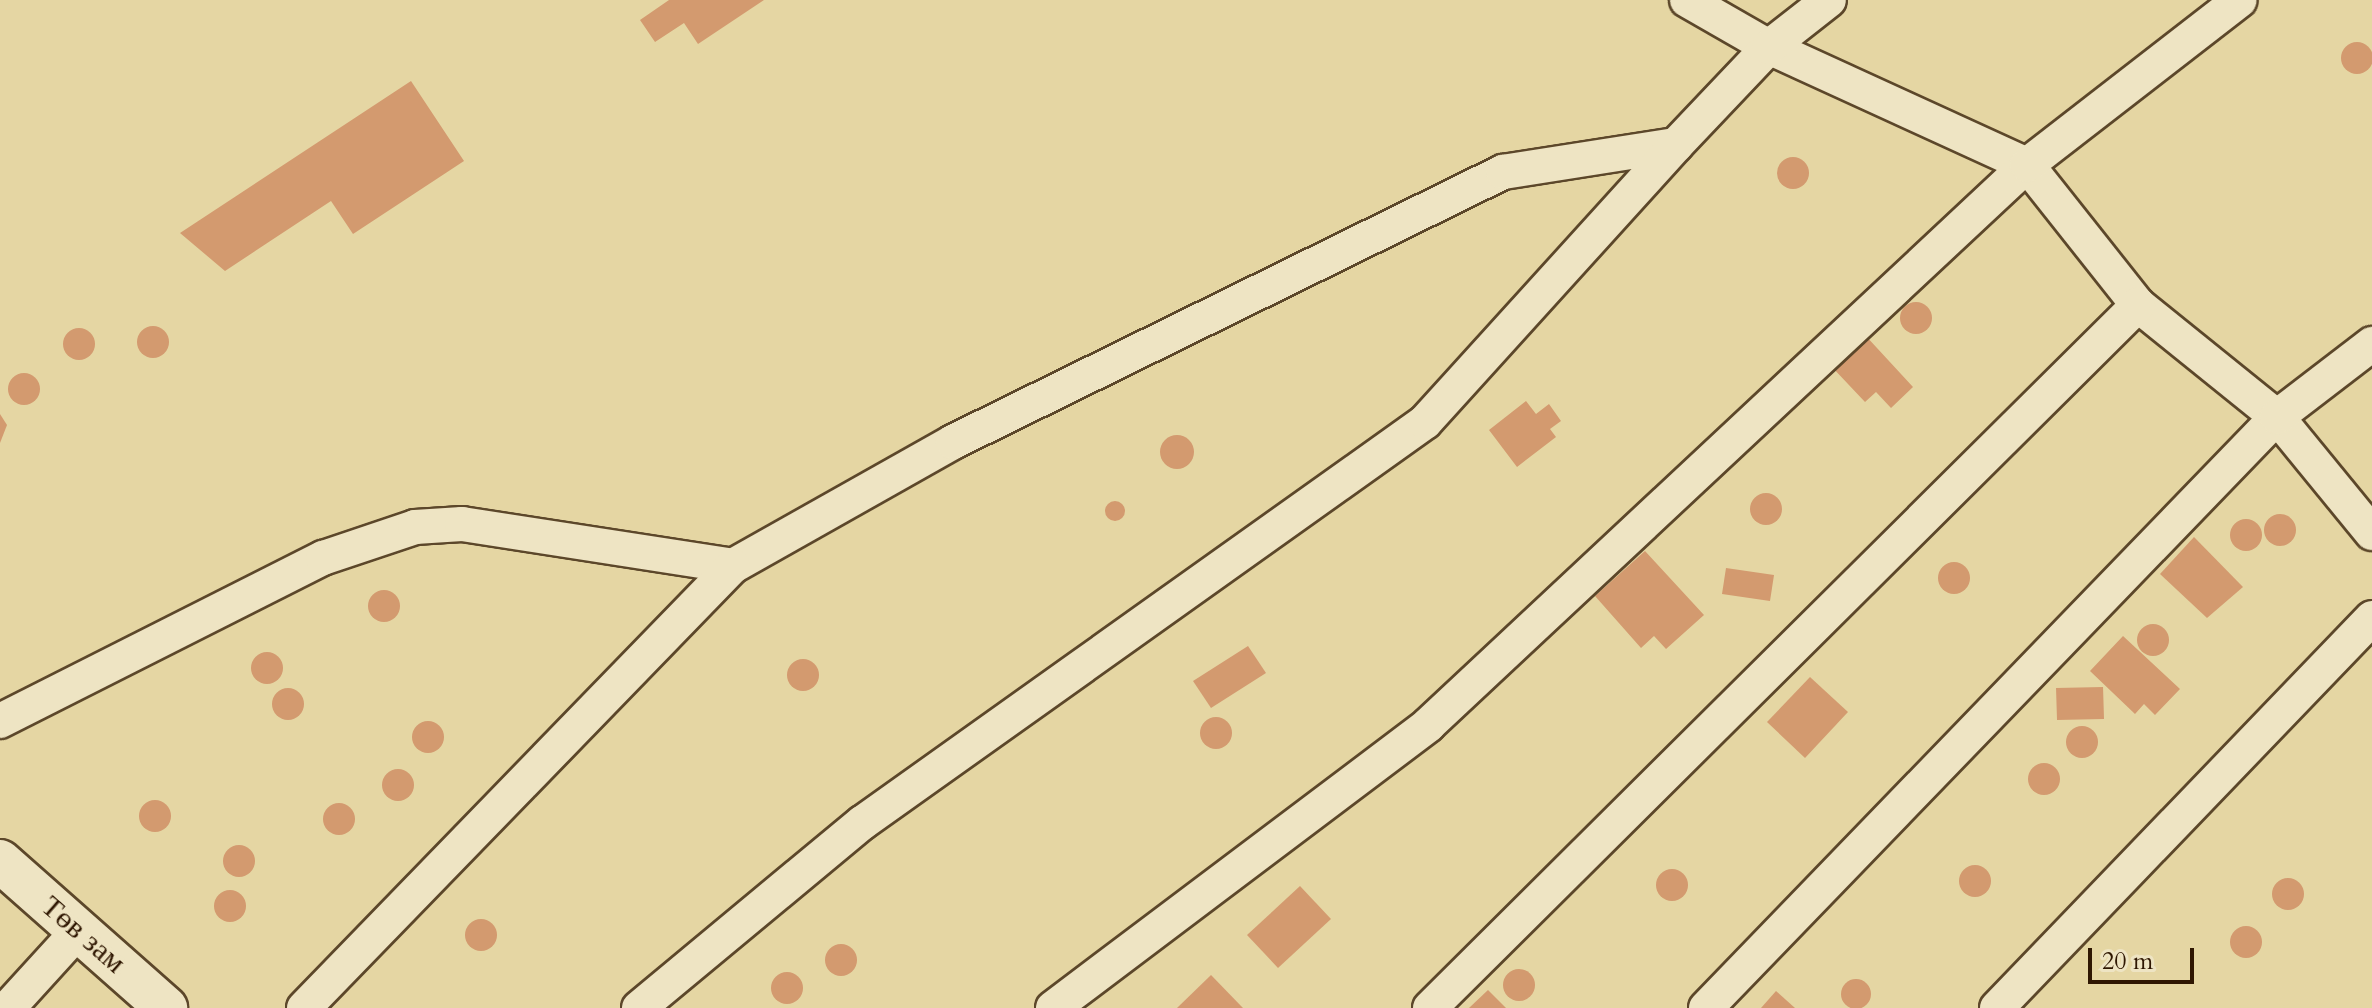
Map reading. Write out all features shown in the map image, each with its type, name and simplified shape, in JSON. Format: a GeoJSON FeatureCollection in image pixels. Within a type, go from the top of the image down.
{"type":"FeatureCollection","features":[{"type":"Feature","properties":{"kind":"street"},"geometry":{"type":"LineString","coordinates":[[1687,0],[1769,47],[2027,165],[2138,305],[2277,417],[2372,533]]}},
{"type":"Feature","properties":{"kind":"street"},"geometry":{"type":"LineString","coordinates":[[639,1008],[862,823],[1425,422],[1769,47],[1829,0]]}},
{"type":"Feature","properties":{"kind":"street"},"geometry":{"type":"LineString","coordinates":[[1053,1008],[1428,725],[2027,165],[2240,0]]}},
{"type":"Feature","properties":{"kind":"street"},"geometry":{"type":"LineString","coordinates":[[304,1008],[733,566],[953,442],[1503,172],[1676,145]]}},
{"type":"Feature","properties":{"kind":"street"},"geometry":{"type":"LineString","coordinates":[[1430,1008],[2138,305]]}},
{"type":"Feature","properties":{"kind":"street"},"geometry":{"type":"LineString","coordinates":[[1706,1008],[2277,417],[2372,344]]}},
{"type":"Feature","properties":{"kind":"street"},"geometry":{"type":"LineString","coordinates":[[0,721],[323,558],[415,527],[462,524],[733,566]]}},
{"type":"Feature","properties":{"kind":"street"},"geometry":{"type":"LineString","coordinates":[[1997,1008],[2372,618]]}},
{"type":"Feature","properties":{"kind":"street","name":"Төв зам"},"geometry":{"type":"LineString","coordinates":[[0,861],[166,1008]]}},
{"type":"Feature","properties":{"kind":"street"},"geometry":{"type":"LineString","coordinates":[[8,1008],[78,931]]}},
{"type":"Feature","properties":{"kind":"building"},"geometry":{"type":"Polygon","coordinates":[[[669,0],[764,0],[698,44],[684,23],[655,42],[640,20],[669,0]]]}},
{"type":"Feature","properties":{"kind":"building"},"geometry":{"type":"Polygon","coordinates":[[[2357,42],[2368,47],[2373,58],[2368,69],[2357,74],[2346,69],[2341,58],[2346,47],[2357,42]]]}},
{"type":"Feature","properties":{"kind":"building"},"geometry":{"type":"Polygon","coordinates":[[[411,81],[464,161],[353,234],[331,201],[225,271],[180,233],[411,81]]]}},
{"type":"Feature","properties":{"kind":"building"},"geometry":{"type":"Polygon","coordinates":[[[1793,157],[1804,162],[1809,173],[1804,184],[1793,189],[1782,184],[1777,173],[1782,162],[1793,157]]]}},
{"type":"Feature","properties":{"kind":"building"},"geometry":{"type":"Polygon","coordinates":[[[1916,302],[1927,307],[1932,318],[1927,329],[1916,334],[1905,329],[1900,318],[1905,307],[1916,302]]]}},
{"type":"Feature","properties":{"kind":"building"},"geometry":{"type":"Polygon","coordinates":[[[153,326],[164,331],[169,342],[164,353],[153,358],[142,353],[137,342],[142,331],[153,326]]]}},
{"type":"Feature","properties":{"kind":"building"},"geometry":{"type":"Polygon","coordinates":[[[79,328],[90,333],[95,344],[90,355],[79,360],[68,355],[63,344],[68,333],[79,328]]]}},
{"type":"Feature","properties":{"kind":"building"},"geometry":{"type":"Polygon","coordinates":[[[1865,335],[1913,387],[1891,408],[1876,392],[1865,402],[1831,366],[1865,335]]]}},
{"type":"Feature","properties":{"kind":"building"},"geometry":{"type":"Polygon","coordinates":[[[24,373],[35,378],[40,389],[35,400],[24,405],[13,400],[8,389],[13,378],[24,373]]]}},
{"type":"Feature","properties":{"kind":"building"},"geometry":{"type":"Polygon","coordinates":[[[1526,401],[1536,414],[1549,404],[1561,421],[1550,429],[1556,437],[1517,467],[1489,430],[1526,401]]]}},
{"type":"Feature","properties":{"kind":"building"},"geometry":{"type":"Polygon","coordinates":[[[0,414],[7,425],[0,443],[0,414]]]}},
{"type":"Feature","properties":{"kind":"building"},"geometry":{"type":"Polygon","coordinates":[[[1177,435],[1189,440],[1194,452],[1189,464],[1177,469],[1165,464],[1160,452],[1165,440],[1177,435]]]}},
{"type":"Feature","properties":{"kind":"building"},"geometry":{"type":"Polygon","coordinates":[[[1766,493],[1777,498],[1782,509],[1777,520],[1766,525],[1755,520],[1750,509],[1755,498],[1766,493]]]}},
{"type":"Feature","properties":{"kind":"building"},"geometry":{"type":"Polygon","coordinates":[[[1115,501],[1122,504],[1125,511],[1122,518],[1115,521],[1108,518],[1105,511],[1108,504],[1115,501]]]}},
{"type":"Feature","properties":{"kind":"building"},"geometry":{"type":"Polygon","coordinates":[[[2280,514],[2291,519],[2296,530],[2291,541],[2280,546],[2269,541],[2264,530],[2269,519],[2280,514]]]}},
{"type":"Feature","properties":{"kind":"building"},"geometry":{"type":"Polygon","coordinates":[[[2246,519],[2257,524],[2262,535],[2257,546],[2246,551],[2235,546],[2230,535],[2235,524],[2246,519]]]}},
{"type":"Feature","properties":{"kind":"building"},"geometry":{"type":"Polygon","coordinates":[[[2194,537],[2243,587],[2207,618],[2160,574],[2194,537]]]}},
{"type":"Feature","properties":{"kind":"building"},"geometry":{"type":"Polygon","coordinates":[[[1645,551],[1704,615],[1666,649],[1654,636],[1641,648],[1595,596],[1645,551]]]}},
{"type":"Feature","properties":{"kind":"building"},"geometry":{"type":"Polygon","coordinates":[[[1954,562],[1965,567],[1970,578],[1965,589],[1954,594],[1943,589],[1938,578],[1943,567],[1954,562]]]}},
{"type":"Feature","properties":{"kind":"building"},"geometry":{"type":"Polygon","coordinates":[[[1726,568],[1774,575],[1770,601],[1722,594],[1726,568]]]}},
{"type":"Feature","properties":{"kind":"building"},"geometry":{"type":"Polygon","coordinates":[[[384,590],[395,595],[400,606],[395,617],[384,622],[373,617],[368,606],[373,595],[384,590]]]}},
{"type":"Feature","properties":{"kind":"building"},"geometry":{"type":"Polygon","coordinates":[[[2153,624],[2164,629],[2169,640],[2164,651],[2153,656],[2142,651],[2137,640],[2142,629],[2153,624]]]}},
{"type":"Feature","properties":{"kind":"building"},"geometry":{"type":"Polygon","coordinates":[[[2123,636],[2180,689],[2155,715],[2144,704],[2135,714],[2090,671],[2123,636]]]}},
{"type":"Feature","properties":{"kind":"building"},"geometry":{"type":"Polygon","coordinates":[[[1248,646],[1266,673],[1211,708],[1193,681],[1248,646]]]}},
{"type":"Feature","properties":{"kind":"building"},"geometry":{"type":"Polygon","coordinates":[[[267,652],[278,657],[283,668],[278,679],[267,684],[256,679],[251,668],[256,657],[267,652]]]}},
{"type":"Feature","properties":{"kind":"building"},"geometry":{"type":"Polygon","coordinates":[[[803,659],[814,664],[819,675],[814,686],[803,691],[792,686],[787,675],[792,664],[803,659]]]}},
{"type":"Feature","properties":{"kind":"building"},"geometry":{"type":"Polygon","coordinates":[[[1810,677],[1848,712],[1805,758],[1767,722],[1810,677]]]}},
{"type":"Feature","properties":{"kind":"building"},"geometry":{"type":"Polygon","coordinates":[[[2103,687],[2104,719],[2057,720],[2056,688],[2103,687]]]}},
{"type":"Feature","properties":{"kind":"building"},"geometry":{"type":"Polygon","coordinates":[[[288,688],[299,693],[304,704],[299,715],[288,720],[277,715],[272,704],[277,693],[288,688]]]}},
{"type":"Feature","properties":{"kind":"building"},"geometry":{"type":"Polygon","coordinates":[[[1216,717],[1227,722],[1232,733],[1227,744],[1216,749],[1205,744],[1200,733],[1205,722],[1216,717]]]}},
{"type":"Feature","properties":{"kind":"building"},"geometry":{"type":"Polygon","coordinates":[[[428,721],[439,726],[444,737],[439,748],[428,753],[417,748],[412,737],[417,726],[428,721]]]}},
{"type":"Feature","properties":{"kind":"building"},"geometry":{"type":"Polygon","coordinates":[[[2082,726],[2093,731],[2098,742],[2093,753],[2082,758],[2071,753],[2066,742],[2071,731],[2082,726]]]}},
{"type":"Feature","properties":{"kind":"building"},"geometry":{"type":"Polygon","coordinates":[[[2044,763],[2055,768],[2060,779],[2055,790],[2044,795],[2033,790],[2028,779],[2033,768],[2044,763]]]}},
{"type":"Feature","properties":{"kind":"building"},"geometry":{"type":"Polygon","coordinates":[[[398,769],[409,774],[414,785],[409,796],[398,801],[387,796],[382,785],[387,774],[398,769]]]}},
{"type":"Feature","properties":{"kind":"building"},"geometry":{"type":"Polygon","coordinates":[[[155,800],[166,805],[171,816],[166,827],[155,832],[144,827],[139,816],[144,805],[155,800]]]}},
{"type":"Feature","properties":{"kind":"building"},"geometry":{"type":"Polygon","coordinates":[[[339,803],[350,808],[355,819],[350,830],[339,835],[328,830],[323,819],[328,808],[339,803]]]}},
{"type":"Feature","properties":{"kind":"building"},"geometry":{"type":"Polygon","coordinates":[[[239,845],[250,850],[255,861],[250,872],[239,877],[228,872],[223,861],[228,850],[239,845]]]}},
{"type":"Feature","properties":{"kind":"building"},"geometry":{"type":"Polygon","coordinates":[[[1975,865],[1986,870],[1991,881],[1986,892],[1975,897],[1964,892],[1959,881],[1964,870],[1975,865]]]}},
{"type":"Feature","properties":{"kind":"building"},"geometry":{"type":"Polygon","coordinates":[[[1672,869],[1683,874],[1688,885],[1683,896],[1672,901],[1661,896],[1656,885],[1661,874],[1672,869]]]}},
{"type":"Feature","properties":{"kind":"building"},"geometry":{"type":"Polygon","coordinates":[[[2288,878],[2299,883],[2304,894],[2299,905],[2288,910],[2277,905],[2272,894],[2277,883],[2288,878]]]}},
{"type":"Feature","properties":{"kind":"building"},"geometry":{"type":"Polygon","coordinates":[[[1300,886],[1331,919],[1278,968],[1247,935],[1300,886]]]}},
{"type":"Feature","properties":{"kind":"building"},"geometry":{"type":"Polygon","coordinates":[[[230,890],[241,895],[246,906],[241,917],[230,922],[219,917],[214,906],[219,895],[230,890]]]}},
{"type":"Feature","properties":{"kind":"building"},"geometry":{"type":"Polygon","coordinates":[[[481,919],[492,924],[497,935],[492,946],[481,951],[470,946],[465,935],[470,924],[481,919]]]}},
{"type":"Feature","properties":{"kind":"building"},"geometry":{"type":"Polygon","coordinates":[[[2246,926],[2257,931],[2262,942],[2257,953],[2246,958],[2235,953],[2230,942],[2235,931],[2246,926]]]}},
{"type":"Feature","properties":{"kind":"building"},"geometry":{"type":"Polygon","coordinates":[[[841,944],[852,949],[857,960],[852,971],[841,976],[830,971],[825,960],[830,949],[841,944]]]}},
{"type":"Feature","properties":{"kind":"building"},"geometry":{"type":"Polygon","coordinates":[[[1519,969],[1530,974],[1535,985],[1530,996],[1519,1001],[1508,996],[1503,985],[1508,974],[1519,969]]]}},
{"type":"Feature","properties":{"kind":"building"},"geometry":{"type":"Polygon","coordinates":[[[787,972],[798,977],[803,988],[798,999],[787,1004],[776,999],[771,988],[776,977],[787,972]]]}},
{"type":"Feature","properties":{"kind":"building"},"geometry":{"type":"Polygon","coordinates":[[[1211,975],[1243,1008],[1177,1008],[1211,975]]]}},
{"type":"Feature","properties":{"kind":"building"},"geometry":{"type":"Polygon","coordinates":[[[1856,979],[1867,983],[1871,994],[1867,1005],[1856,1009],[1845,1005],[1841,994],[1845,983],[1856,979]]]}},
{"type":"Feature","properties":{"kind":"building"},"geometry":{"type":"Polygon","coordinates":[[[1488,990],[1506,1008],[1469,1008],[1488,990]]]}},
{"type":"Feature","properties":{"kind":"building"},"geometry":{"type":"Polygon","coordinates":[[[1776,991],[1795,1008],[1761,1008],[1776,991]]]}}]}
